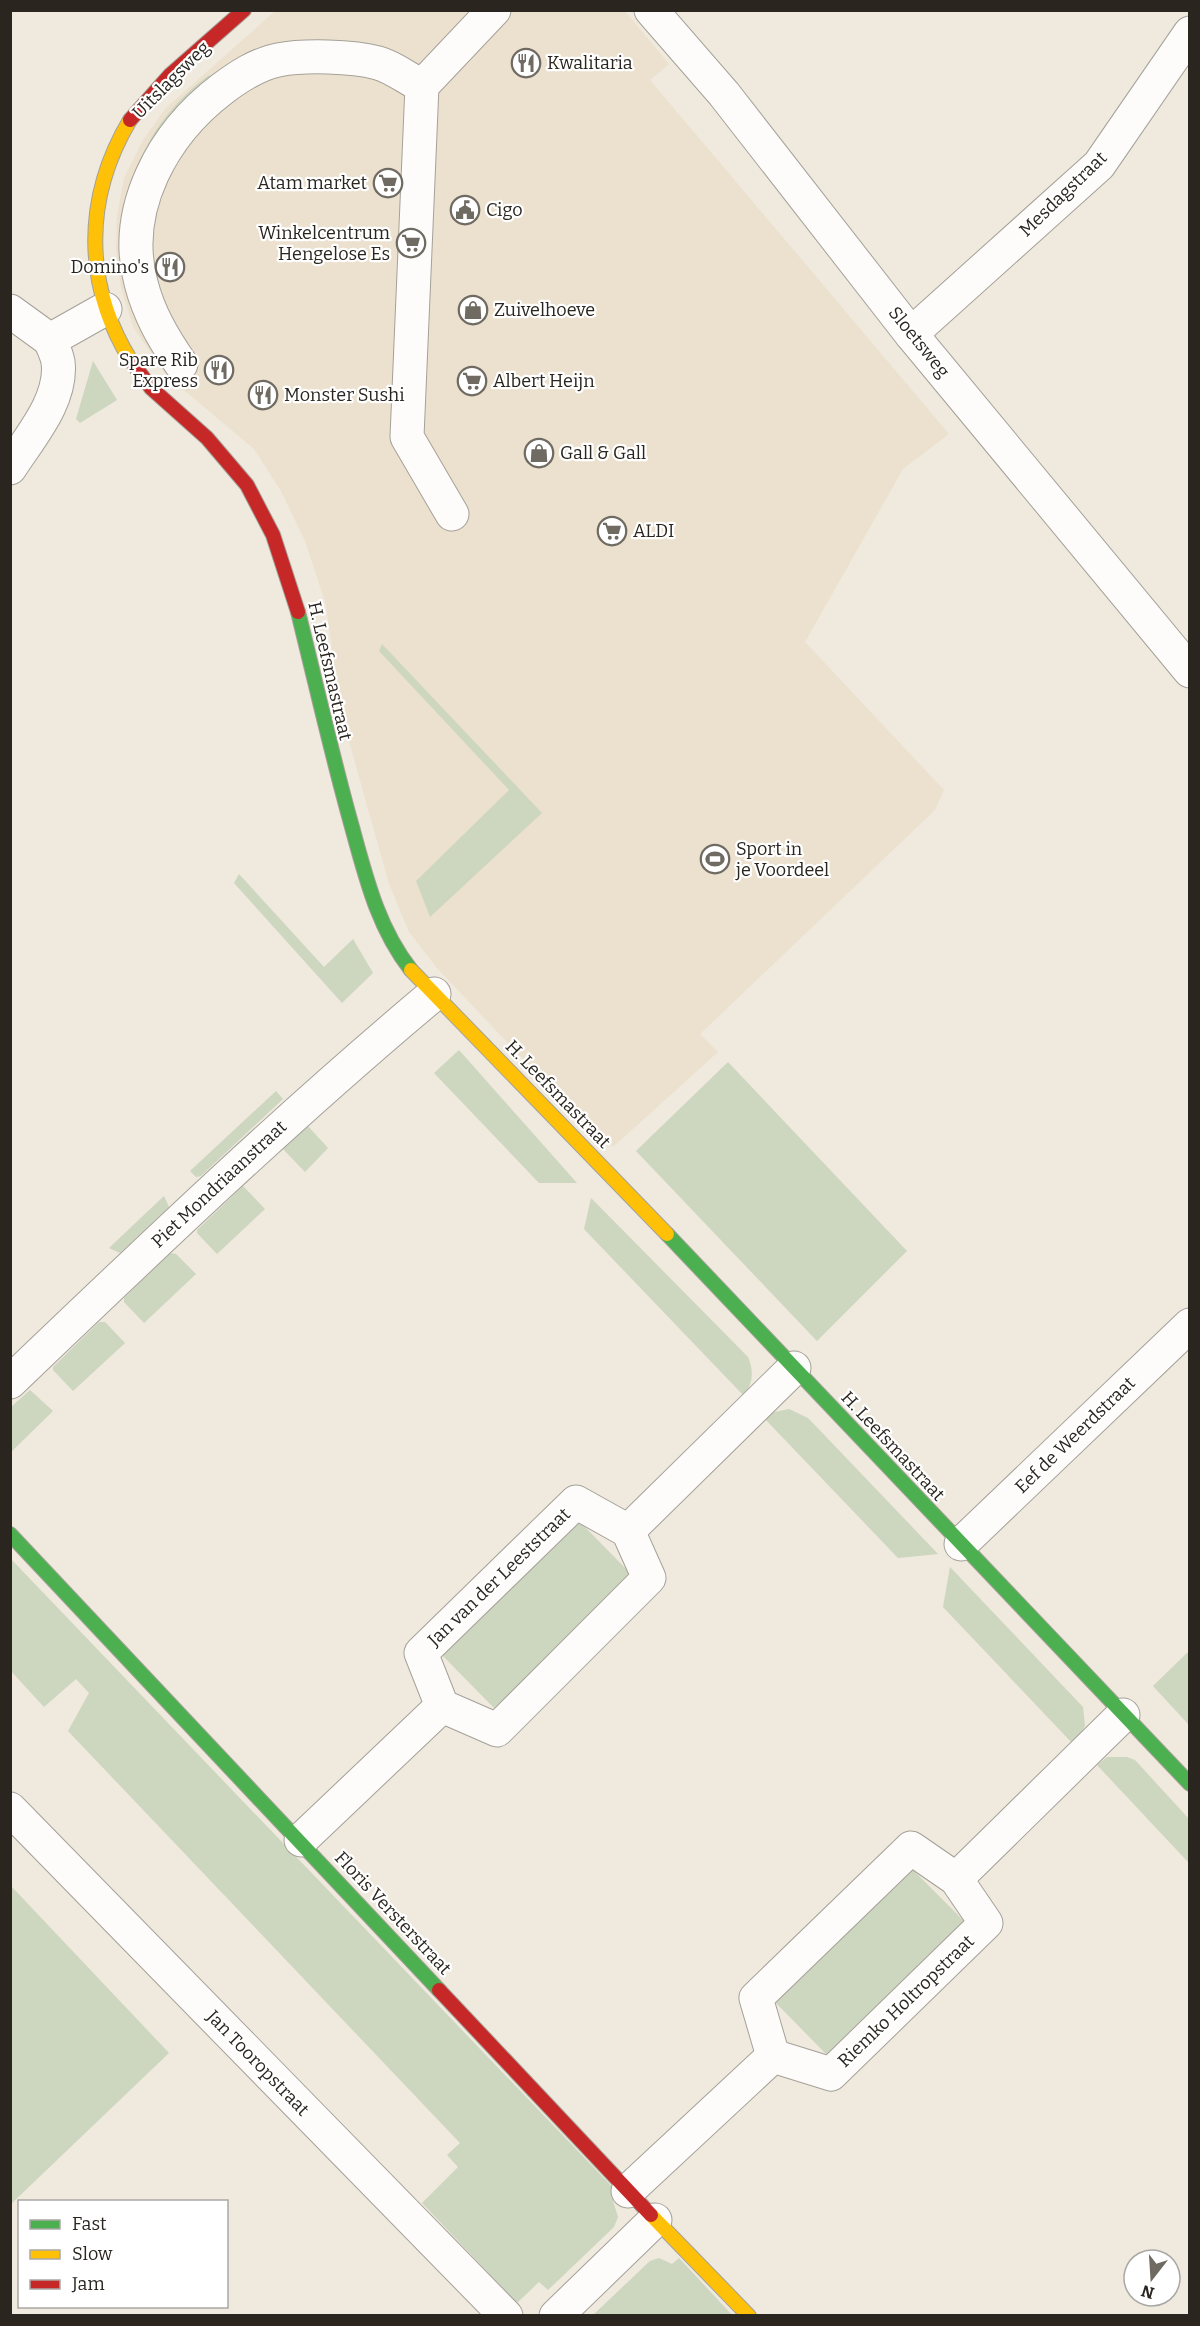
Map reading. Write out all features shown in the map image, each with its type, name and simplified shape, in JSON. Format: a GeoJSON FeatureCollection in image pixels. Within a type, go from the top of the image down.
{"type":"FeatureCollection","features":[{"type":"Feature","properties":{"kind":"street","name":"Uitslagsweg"},"geometry":{"type":"LineString","coordinates":[[105,309],[96,266],[94,226],[102,184],[113,148],[128,121],[160,85],[244,10]]}},
{"type":"Feature","properties":{"kind":"street"},"geometry":{"type":"LineString","coordinates":[[181,364],[153,318],[140,281],[137,236],[144,192],[162,153],[184,122],[241,75],[278,60],[326,57],[420,70],[494,10]]}},
{"type":"Feature","properties":{"kind":"street","name":"Sloetsweg"},"geometry":{"type":"LineString","coordinates":[[651,10],[724,94],[911,334],[1190,671]]}},
{"type":"Feature","properties":{"kind":"street","name":"Mesdagstraat"},"geometry":{"type":"LineString","coordinates":[[911,334],[1099,165],[1190,33]]}},
{"type":"Feature","properties":{"kind":"street"},"geometry":{"type":"LineString","coordinates":[[420,70],[407,438],[452,514]]}},
{"type":"Feature","properties":{"kind":"street"},"geometry":{"type":"LineString","coordinates":[[50,340],[105,309]]}},
{"type":"Feature","properties":{"kind":"street","name":"H. Leefsmastraat"},"geometry":{"type":"LineString","coordinates":[[105,309],[124,352],[153,389],[234,466],[262,508],[282,557],[297,606],[328,741],[374,900],[384,929],[404,962],[593,1155],[1190,1784]]}},
{"type":"Feature","properties":{"kind":"street"},"geometry":{"type":"LineString","coordinates":[[10,311],[50,340],[58,361],[58,386],[10,468]]}},
{"type":"Feature","properties":{"kind":"street","name":"Piet Mondriaanstraat"},"geometry":{"type":"LineString","coordinates":[[10,1382],[256,1149],[347,1066],[434,994]]}},
{"type":"Feature","properties":{"kind":"street","name":"Eef de Weerdstraat"},"geometry":{"type":"LineString","coordinates":[[961,1545],[1190,1325]]}},
{"type":"Feature","properties":{"kind":"street"},"geometry":{"type":"LineString","coordinates":[[301,1840],[442,1706],[497,1730],[649,1578],[628,1531],[794,1368]]}},
{"type":"Feature","properties":{"kind":"street","name":"Jan van der Leeststraat"},"geometry":{"type":"LineString","coordinates":[[442,1706],[421,1653],[576,1502],[628,1531]]}},
{"type":"Feature","properties":{"kind":"street","name":"Floris Versterstraat"},"geometry":{"type":"LineString","coordinates":[[10,1534],[301,1840],[628,2192],[749,2316]]}},
{"type":"Feature","properties":{"kind":"street"},"geometry":{"type":"LineString","coordinates":[[956,1879],[1123,1715]]}},
{"type":"Feature","properties":{"kind":"street","name":"Jan Tooropstraat"},"geometry":{"type":"LineString","coordinates":[[10,1809],[506,2316]]}},
{"type":"Feature","properties":{"kind":"street","name":"Riemko Holtropstraat"},"geometry":{"type":"LineString","coordinates":[[911,1848],[956,1879],[987,1923],[831,2074],[773,2056],[756,1998],[911,1848]]}},
{"type":"Feature","properties":{"kind":"street"},"geometry":{"type":"LineString","coordinates":[[628,2192],[773,2056]]}},
{"type":"Feature","properties":{"kind":"street"},"geometry":{"type":"LineString","coordinates":[[556,2316],[655,2220]]}},
{"type":"Feature","properties":{"kind":"shaded area"},"geometry":{"type":"Polygon","coordinates":[[[275,11],[625,11],[669,64],[650,80],[949,434],[903,469],[805,642],[944,790],[935,810],[700,1034],[718,1052],[613,1147],[555,1093],[437,968],[409,932],[389,884],[340,709],[326,605],[305,541],[281,491],[254,449],[166,375],[133,327],[121,288],[116,250],[117,216],[124,178],[143,140],[166,108],[275,11]]]}},
{"type":"Feature","properties":{"kind":"green space"},"geometry":{"type":"Polygon","coordinates":[[[209,75],[214,82],[121,224],[132,180],[150,140],[161,122],[175,106],[209,75]]]}},
{"type":"Feature","properties":{"kind":"green space"},"geometry":{"type":"Polygon","coordinates":[[[93,361],[117,400],[80,423],[76,419],[93,361]]]}},
{"type":"Feature","properties":{"kind":"green space"},"geometry":{"type":"Polygon","coordinates":[[[382,644],[542,813],[430,917],[416,881],[509,790],[379,651],[382,644]]]}},
{"type":"Feature","properties":{"kind":"green space"},"geometry":{"type":"Polygon","coordinates":[[[239,874],[324,967],[353,939],[373,973],[342,1003],[234,883],[239,874]]]}},
{"type":"Feature","properties":{"kind":"green space"},"geometry":{"type":"Polygon","coordinates":[[[459,1050],[577,1183],[539,1183],[434,1073],[459,1050]]]}},
{"type":"Feature","properties":{"kind":"green space"},"geometry":{"type":"Polygon","coordinates":[[[728,1062],[907,1251],[817,1341],[636,1151],[728,1062]]]}},
{"type":"Feature","properties":{"kind":"green space"},"geometry":{"type":"Polygon","coordinates":[[[276,1091],[283,1099],[201,1176],[196,1177],[190,1171],[276,1091]]]}},
{"type":"Feature","properties":{"kind":"green space"},"geometry":{"type":"Polygon","coordinates":[[[306,1124],[328,1148],[305,1172],[283,1149],[306,1124]]]}},
{"type":"Feature","properties":{"kind":"green space"},"geometry":{"type":"Polygon","coordinates":[[[243,1186],[265,1209],[217,1254],[197,1233],[197,1230],[243,1186]]]}},
{"type":"Feature","properties":{"kind":"green space"},"geometry":{"type":"Polygon","coordinates":[[[164,1196],[169,1207],[120,1253],[109,1248],[164,1196]]]}},
{"type":"Feature","properties":{"kind":"green space"},"geometry":{"type":"Polygon","coordinates":[[[591,1198],[748,1357],[752,1377],[744,1396],[584,1229],[591,1198]]]}},
{"type":"Feature","properties":{"kind":"green space"},"geometry":{"type":"Polygon","coordinates":[[[170,1253],[176,1254],[196,1274],[144,1323],[124,1302],[124,1298],[170,1253]]]}},
{"type":"Feature","properties":{"kind":"green space"},"geometry":{"type":"Polygon","coordinates":[[[99,1322],[105,1322],[125,1343],[73,1391],[53,1370],[53,1367],[99,1322]]]}},
{"type":"Feature","properties":{"kind":"green space"},"geometry":{"type":"Polygon","coordinates":[[[30,1390],[53,1411],[11,1452],[11,1407],[30,1390]]]}},
{"type":"Feature","properties":{"kind":"green space"},"geometry":{"type":"Polygon","coordinates":[[[789,1409],[808,1418],[938,1554],[898,1558],[765,1419],[770,1413],[789,1409]]]}},
{"type":"Feature","properties":{"kind":"green space"},"geometry":{"type":"Polygon","coordinates":[[[575,1517],[632,1575],[496,1710],[439,1652],[575,1517]]]}},
{"type":"Feature","properties":{"kind":"green space"},"geometry":{"type":"Polygon","coordinates":[[[10,1558],[619,2194],[613,2201],[618,2217],[614,2227],[548,2290],[539,2282],[517,2303],[422,2203],[458,2167],[447,2155],[460,2143],[68,1731],[89,1693],[76,1679],[44,1707],[11,1671],[10,1558]]]}},
{"type":"Feature","properties":{"kind":"green space"},"geometry":{"type":"Polygon","coordinates":[[[950,1567],[1083,1707],[1085,1726],[1074,1745],[943,1607],[950,1567]]]}},
{"type":"Feature","properties":{"kind":"green space"},"geometry":{"type":"Polygon","coordinates":[[[1189,1651],[1189,1725],[1153,1686],[1189,1651]]]}},
{"type":"Feature","properties":{"kind":"green space"},"geometry":{"type":"Polygon","coordinates":[[[1107,1757],[1127,1757],[1135,1760],[1189,1819],[1189,1863],[1097,1765],[1107,1757]]]}},
{"type":"Feature","properties":{"kind":"green space"},"geometry":{"type":"Polygon","coordinates":[[[910,1867],[967,1924],[831,2059],[774,2001],[910,1867]]]}},
{"type":"Feature","properties":{"kind":"green space"},"geometry":{"type":"Polygon","coordinates":[[[11,1886],[169,2053],[11,2204],[11,1886]]]}},
{"type":"Feature","properties":{"kind":"green space"},"geometry":{"type":"Polygon","coordinates":[[[659,2258],[672,2264],[679,2258],[733,2316],[592,2316],[650,2261],[659,2258]]]}},
{"type":"Feature","properties":{"kind":"traffic: fast"},"geometry":{"type":"LineString","coordinates":[[298,612],[368,884],[390,937],[411,970]]}},
{"type":"Feature","properties":{"kind":"traffic: fast"},"geometry":{"type":"LineString","coordinates":[[667,1234],[1190,1784]]}},
{"type":"Feature","properties":{"kind":"traffic: fast"},"geometry":{"type":"LineString","coordinates":[[10,1534],[439,1990]]}},
{"type":"Feature","properties":{"kind":"traffic: slow"},"geometry":{"type":"LineString","coordinates":[[130,120],[115,149],[104,179],[97,210],[95,240],[97,271],[104,302],[115,332],[131,361]]}},
{"type":"Feature","properties":{"kind":"traffic: slow"},"geometry":{"type":"LineString","coordinates":[[411,970],[667,1234]]}},
{"type":"Feature","properties":{"kind":"traffic: slow"},"geometry":{"type":"LineString","coordinates":[[651,2215],[749,2316]]}},
{"type":"Feature","properties":{"kind":"traffic: jam"},"geometry":{"type":"LineString","coordinates":[[130,120],[170,75],[244,10]]}},
{"type":"Feature","properties":{"kind":"traffic: jam"},"geometry":{"type":"LineString","coordinates":[[131,361],[151,388],[207,438],[247,485],[273,535],[298,612]]}},
{"type":"Feature","properties":{"kind":"traffic: jam"},"geometry":{"type":"LineString","coordinates":[[439,1990],[651,2215]]}},
{"type":"Feature","properties":{"kind":"place","name":"Kwalitaria"},"geometry":{"type":"Point","coordinates":[526,63]}},
{"type":"Feature","properties":{"kind":"place","name":"Atam market"},"geometry":{"type":"Point","coordinates":[388,183]}},
{"type":"Feature","properties":{"kind":"place","name":"Cigo"},"geometry":{"type":"Point","coordinates":[465,210]}},
{"type":"Feature","properties":{"kind":"place","name":"Winkelcentrum Hengelose Es"},"geometry":{"type":"Point","coordinates":[411,243]}},
{"type":"Feature","properties":{"kind":"place","name":"Domino's"},"geometry":{"type":"Point","coordinates":[170,267]}},
{"type":"Feature","properties":{"kind":"place","name":"Zuivelhoeve"},"geometry":{"type":"Point","coordinates":[473,310]}},
{"type":"Feature","properties":{"kind":"place","name":"Spare Rib Express"},"geometry":{"type":"Point","coordinates":[219,370]}},
{"type":"Feature","properties":{"kind":"place","name":"Albert Heijn"},"geometry":{"type":"Point","coordinates":[472,381]}},
{"type":"Feature","properties":{"kind":"place","name":"Monster Sushi"},"geometry":{"type":"Point","coordinates":[263,395]}},
{"type":"Feature","properties":{"kind":"place","name":"Gall & Gall"},"geometry":{"type":"Point","coordinates":[539,453]}},
{"type":"Feature","properties":{"kind":"place","name":"ALDI"},"geometry":{"type":"Point","coordinates":[612,531]}},
{"type":"Feature","properties":{"kind":"place","name":"Sport in je Voordeel"},"geometry":{"type":"Point","coordinates":[715,859]}}]}
